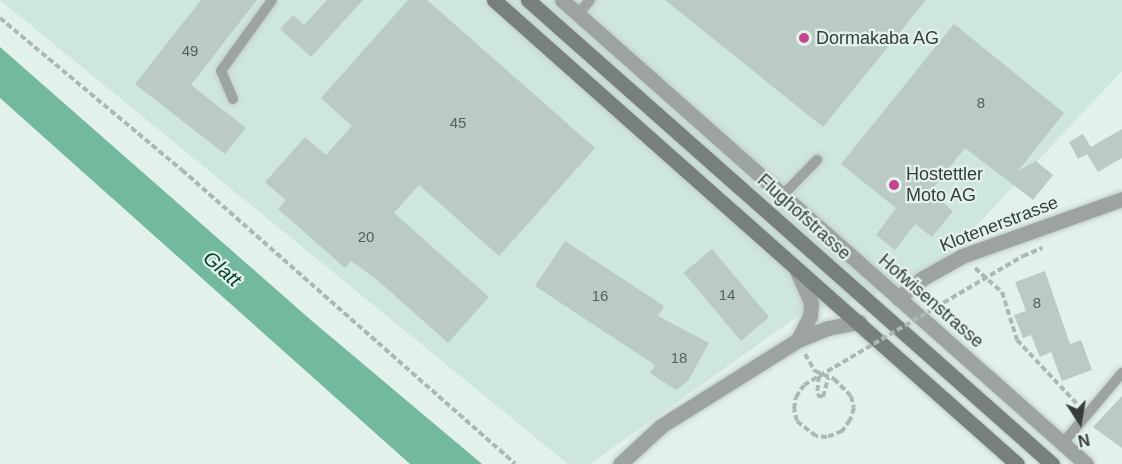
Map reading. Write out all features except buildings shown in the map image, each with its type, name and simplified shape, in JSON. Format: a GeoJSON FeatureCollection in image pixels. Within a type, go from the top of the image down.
{"type":"FeatureCollection","features":[{"type":"Feature","properties":{"kind":"main road"},"geometry":{"type":"LineString","coordinates":[[494,0],[1017,464]]}},
{"type":"Feature","properties":{"kind":"main road","name":"Flughofstrasse"},"geometry":{"type":"LineString","coordinates":[[528,0],[1052,464]]}},
{"type":"Feature","properties":{"kind":"street","name":"Hofwisenstrasse"},"geometry":{"type":"LineString","coordinates":[[562,0],[1086,464]]}},
{"type":"Feature","properties":{"kind":"street","name":"Klotenerstrasse"},"geometry":{"type":"LineString","coordinates":[[898,298],[923,278],[962,256],[1122,199]]}},
{"type":"Feature","properties":{"kind":"street"},"geometry":{"type":"LineString","coordinates":[[794,266],[807,286],[811,303],[810,316],[798,340]]}},
{"type":"Feature","properties":{"kind":"street"},"geometry":{"type":"LineString","coordinates":[[620,464],[661,426],[798,340],[859,322]]}},
{"type":"Feature","properties":{"kind":"lane"},"geometry":{"type":"LineString","coordinates":[[233,99],[221,71],[272,0]]}},
{"type":"Feature","properties":{"kind":"lane"},"geometry":{"type":"LineString","coordinates":[[578,14],[590,0]]}},
{"type":"Feature","properties":{"kind":"lane"},"geometry":{"type":"LineString","coordinates":[[783,195],[817,160]]}},
{"type":"Feature","properties":{"kind":"lane"},"geometry":{"type":"LineString","coordinates":[[1063,443],[1122,373]]}},
{"type":"Feature","properties":{"kind":"path"},"geometry":{"type":"LineString","coordinates":[[0,18],[182,170],[515,464]]}},
{"type":"Feature","properties":{"kind":"path"},"geometry":{"type":"LineString","coordinates":[[962,256],[1002,292],[1017,340],[1088,414]]}},
{"type":"Feature","properties":{"kind":"path"},"geometry":{"type":"LineString","coordinates":[[798,340],[815,371],[828,378],[834,379],[851,396],[854,408],[850,420],[842,431],[827,437],[816,436],[798,422],[794,410],[796,397],[804,385],[819,376],[1023,256]]}},
{"type":"Feature","properties":{"kind":"path"},"geometry":{"type":"LineString","coordinates":[[819,376],[818,395],[823,397],[828,378]]}},
{"type":"Feature","properties":{"kind":"shaded area"},"geometry":{"type":"Polygon","coordinates":[[[0,0],[1122,0],[1122,71],[927,278],[798,316],[590,464],[568,464],[0,0]]]}},
{"type":"Feature","properties":{"kind":"water","name":"Glatt"},"geometry":{"type":"Polygon","coordinates":[[[0,47],[312,321],[482,464],[410,464],[0,98],[0,47]]]}},
{"type":"Feature","properties":{"kind":"place","name":"Dormakaba AG"},"geometry":{"type":"Point","coordinates":[804,38]}},
{"type":"Feature","properties":{"kind":"place","name":"Hostettler Moto AG"},"geometry":{"type":"Point","coordinates":[894,185]}}]}
